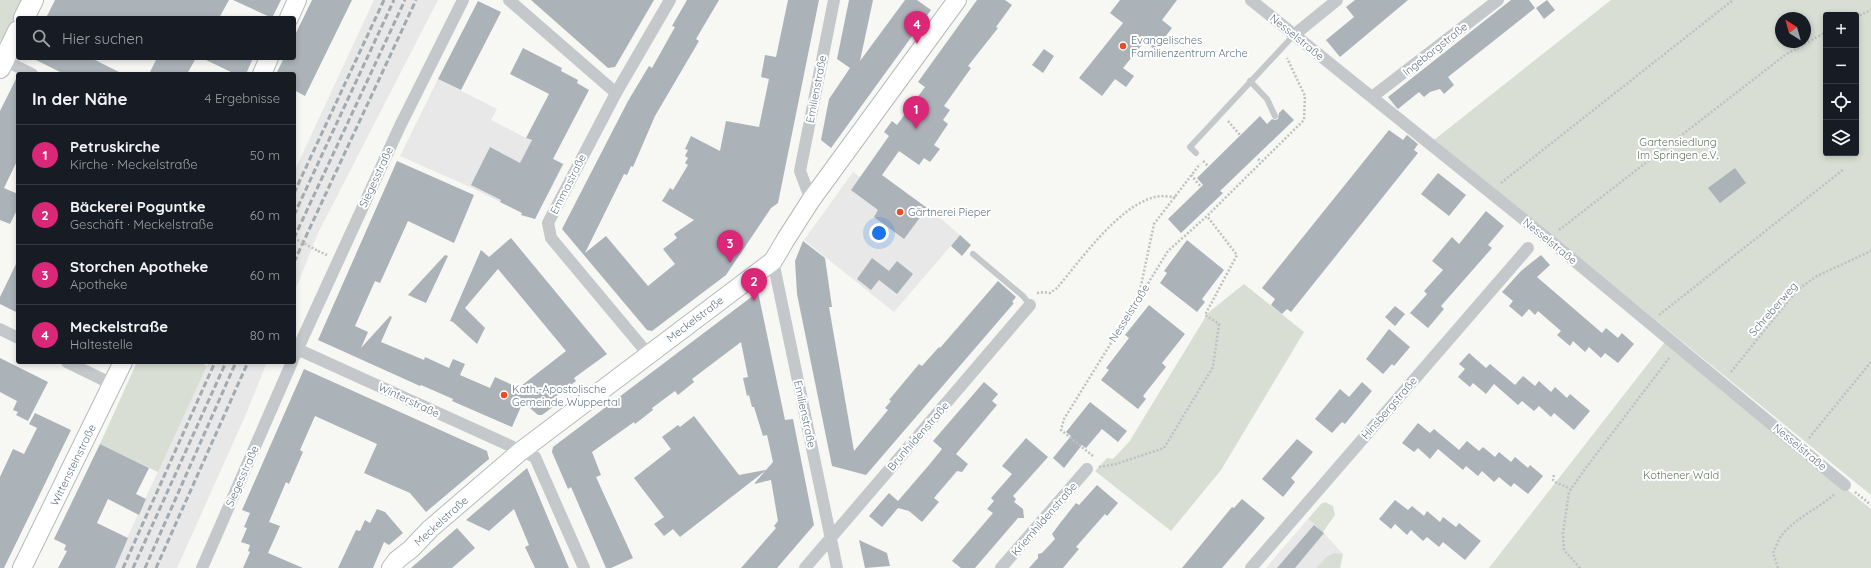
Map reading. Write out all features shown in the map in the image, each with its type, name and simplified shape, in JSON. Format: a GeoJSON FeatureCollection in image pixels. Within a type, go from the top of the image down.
{"type":"FeatureCollection","features":[{"type":"Feature","properties":{"kind":"main road"},"geometry":{"type":"LineString","coordinates":[[25,16],[33,0]]}},
{"type":"Feature","properties":{"kind":"main road"},"geometry":{"type":"LineString","coordinates":[[1,62],[16,35]]}},
{"type":"Feature","properties":{"kind":"street"},"geometry":{"type":"LineString","coordinates":[[290,16],[297,0]]}},
{"type":"Feature","properties":{"kind":"street","name":"Siegesstraße"},"geometry":{"type":"LineString","coordinates":[[296,353],[400,126],[463,0]]}},
{"type":"Feature","properties":{"kind":"street"},"geometry":{"type":"LineString","coordinates":[[509,0],[616,93]]}},
{"type":"Feature","properties":{"kind":"street","name":"Emmastraße"},"geometry":{"type":"LineString","coordinates":[[648,354],[551,238],[548,223],[616,93],[670,0]]}},
{"type":"Feature","properties":{"kind":"street","name":"Emilienstraße"},"geometry":{"type":"LineString","coordinates":[[812,200],[800,171],[834,0]]}},
{"type":"Feature","properties":{"kind":"street","name":"Meckelstraße"},"geometry":{"type":"LineString","coordinates":[[391,568],[397,560],[411,549],[430,529],[521,451],[773,261],[812,200],[957,0]]}},
{"type":"Feature","properties":{"kind":"street","name":"Nesselstraße"},"geometry":{"type":"LineString","coordinates":[[1251,0],[1548,239],[1845,485]]}},
{"type":"Feature","properties":{"kind":"street"},"geometry":{"type":"LineString","coordinates":[[1294,35],[1337,0]]}},
{"type":"Feature","properties":{"kind":"street","name":"Ingeborgstraße"},"geometry":{"type":"LineString","coordinates":[[1372,97],[1498,0]]}},
{"type":"Feature","properties":{"kind":"street"},"geometry":{"type":"LineString","coordinates":[[263,72],[268,60]]}},
{"type":"Feature","properties":{"kind":"street"},"geometry":{"type":"LineString","coordinates":[[1,62],[27,72]]}},
{"type":"Feature","properties":{"kind":"street","name":"Hinsbergstraße"},"geometry":{"type":"LineString","coordinates":[[1251,568],[1528,248]]}},
{"type":"Feature","properties":{"kind":"street","name":"Emilienstraße"},"geometry":{"type":"LineString","coordinates":[[773,261],[837,568]]}},
{"type":"Feature","properties":{"kind":"street","name":"Brunhildenstraße"},"geometry":{"type":"LineString","coordinates":[[805,568],[1030,305]]}},
{"type":"Feature","properties":{"kind":"street"},"geometry":{"type":"LineString","coordinates":[[0,329],[16,337]]}},
{"type":"Feature","properties":{"kind":"street","name":"Winterstraße"},"geometry":{"type":"LineString","coordinates":[[296,353],[535,457],[584,568]]}},
{"type":"Feature","properties":{"kind":"street"},"geometry":{"type":"LineString","coordinates":[[71,364],[112,384]]}},
{"type":"Feature","properties":{"kind":"street","name":"Wittensteinstraße"},"geometry":{"type":"LineString","coordinates":[[22,568],[122,364]]}},
{"type":"Feature","properties":{"kind":"street","name":"Siegesstraße"},"geometry":{"type":"LineString","coordinates":[[202,568],[291,364]]}},
{"type":"Feature","properties":{"kind":"street","name":"Kriemhildenstraße"},"geometry":{"type":"LineString","coordinates":[[1001,568],[1087,469]]}},
{"type":"Feature","properties":{"kind":"street"},"geometry":{"type":"LineString","coordinates":[[402,568],[411,549]]}},
{"type":"Feature","properties":{"kind":"lane"},"geometry":{"type":"LineString","coordinates":[[1196,153],[1190,147],[1294,35]]}},
{"type":"Feature","properties":{"kind":"lane"},"geometry":{"type":"LineString","coordinates":[[1250,81],[1267,99],[1276,116]]}},
{"type":"Feature","properties":{"kind":"lane"},"geometry":{"type":"LineString","coordinates":[[973,254],[1023,296],[1030,305]]}},
{"type":"Feature","properties":{"kind":"path"},"geometry":{"type":"LineString","coordinates":[[1490,193],[1733,0]]}},
{"type":"Feature","properties":{"kind":"path"},"geometry":{"type":"LineString","coordinates":[[1859,16],[1871,10]]}},
{"type":"Feature","properties":{"kind":"path"},"geometry":{"type":"LineString","coordinates":[[1548,239],[1785,55],[1823,34]]}},
{"type":"Feature","properties":{"kind":"path","name":"Nesselstraße"},"geometry":{"type":"LineString","coordinates":[[1087,469],[1096,458],[1061,430],[1064,419],[1168,251],[1207,216],[1304,120],[1306,96],[1282,47]]}},
{"type":"Feature","properties":{"kind":"path"},"geometry":{"type":"LineString","coordinates":[[1221,113],[1240,136]]}},
{"type":"Feature","properties":{"kind":"path"},"geometry":{"type":"LineString","coordinates":[[1196,153],[1209,166]]}},
{"type":"Feature","properties":{"kind":"path"},"geometry":{"type":"LineString","coordinates":[[1258,159],[1261,162]]}},
{"type":"Feature","properties":{"kind":"path"},"geometry":{"type":"LineString","coordinates":[[1139,298],[1154,224],[1176,197],[1190,175],[1203,160]]}},
{"type":"Feature","properties":{"kind":"path"},"geometry":{"type":"LineString","coordinates":[[1650,323],[1844,169]]}},
{"type":"Feature","properties":{"kind":"path"},"geometry":{"type":"LineString","coordinates":[[1190,175],[1201,187]]}},
{"type":"Feature","properties":{"kind":"path"},"geometry":{"type":"LineString","coordinates":[[1030,305],[1034,294],[1044,292],[1050,293],[1057,288],[1120,216],[1137,204],[1155,197],[1176,197]]}},
{"type":"Feature","properties":{"kind":"path"},"geometry":{"type":"LineString","coordinates":[[1087,469],[1116,464],[1166,449],[1213,367],[1219,324],[1205,315],[1237,255],[1207,216]]}},
{"type":"Feature","properties":{"kind":"path"},"geometry":{"type":"LineString","coordinates":[[296,239],[318,251]]}},
{"type":"Feature","properties":{"kind":"path","name":"Schreberweg"},"geometry":{"type":"LineString","coordinates":[[1722,382],[1797,290],[1817,276],[1871,251]]}},
{"type":"Feature","properties":{"kind":"path"},"geometry":{"type":"LineString","coordinates":[[1580,568],[1564,550],[1563,533],[1569,492],[1589,463],[1678,346]]}},
{"type":"Feature","properties":{"kind":"path"},"geometry":{"type":"LineString","coordinates":[[1810,437],[1871,362]]}},
{"type":"Feature","properties":{"kind":"path"},"geometry":{"type":"LineString","coordinates":[[1554,475],[1554,482],[1565,485],[1571,490]]}},
{"type":"Feature","properties":{"kind":"path"},"geometry":{"type":"LineString","coordinates":[[1778,568],[1773,553],[1781,536],[1799,520],[1822,505],[1845,485],[1871,505]]}},
{"type":"Feature","properties":{"kind":"shaded area"},"geometry":{"type":"Polygon","coordinates":[[[374,0],[438,0],[318,233],[296,288],[296,168],[374,0]]]}},
{"type":"Feature","properties":{"kind":"shaded area"},"geometry":{"type":"Polygon","coordinates":[[[438,79],[497,109],[491,120],[552,151],[550,157],[564,164],[535,219],[468,186],[400,156],[438,79]]]}},
{"type":"Feature","properties":{"kind":"shaded area"},"geometry":{"type":"Polygon","coordinates":[[[853,172],[888,197],[896,186],[928,208],[960,235],[894,312],[804,240],[853,172]]]}},
{"type":"Feature","properties":{"kind":"shaded area"},"geometry":{"type":"Polygon","coordinates":[[[208,364],[266,364],[246,414],[177,568],[113,568],[208,364]]]}},
{"type":"Feature","properties":{"kind":"shaded area"},"geometry":{"type":"Polygon","coordinates":[[[1308,519],[1324,533],[1343,554],[1334,553],[1326,557],[1316,568],[1266,568],[1308,519]]]}},
{"type":"Feature","properties":{"kind":"green space"},"geometry":{"type":"Polygon","coordinates":[[[0,0],[23,0],[5,36],[0,41],[0,0]]]}},
{"type":"Feature","properties":{"kind":"green space","name":"Gartensiedlung Im Springen e.V."},"geometry":{"type":"Polygon","coordinates":[[[1611,0],[1871,0],[1871,495],[1434,140],[1611,0]]]}},
{"type":"Feature","properties":{"kind":"green space"},"geometry":{"type":"Polygon","coordinates":[[[1244,284],[1304,332],[1221,470],[1171,531],[1095,471],[1107,458],[1113,459],[1129,442],[1208,313],[1244,284]]]}},
{"type":"Feature","properties":{"kind":"green space","name":"Kothener Wald"},"geometry":{"type":"Polygon","coordinates":[[[1665,342],[1871,509],[1871,568],[1489,568],[1665,342]]]}},
{"type":"Feature","properties":{"kind":"green space"},"geometry":{"type":"Polygon","coordinates":[[[136,364],[203,364],[207,366],[158,472],[100,444],[136,364]]]}},
{"type":"Feature","properties":{"kind":"green space"},"geometry":{"type":"Polygon","coordinates":[[[1325,502],[1333,506],[1335,515],[1323,532],[1308,519],[1321,504],[1325,502]]]}},
{"type":"Feature","properties":{"kind":"green space"},"geometry":{"type":"Polygon","coordinates":[[[1334,553],[1343,554],[1340,568],[1316,568],[1326,557],[1334,553]]]}},
{"type":"Feature","properties":{"kind":"building"},"geometry":{"type":"Polygon","coordinates":[[[55,0],[229,0],[220,16],[47,16],[55,0]]]}},
{"type":"Feature","properties":{"kind":"building"},"geometry":{"type":"Polygon","coordinates":[[[233,0],[281,0],[273,16],[268,16],[233,0]]]}},
{"type":"Feature","properties":{"kind":"building"},"geometry":{"type":"Polygon","coordinates":[[[312,0],[352,0],[305,96],[296,91],[296,72],[277,72],[283,60],[296,60],[296,33],[312,0]]]}},
{"type":"Feature","properties":{"kind":"building"},"geometry":{"type":"Polygon","coordinates":[[[531,0],[654,0],[615,67],[608,68],[531,0]]]}},
{"type":"Feature","properties":{"kind":"building"},"geometry":{"type":"Polygon","coordinates":[[[687,0],[719,0],[696,39],[699,41],[655,116],[633,167],[631,166],[627,175],[624,174],[585,253],[606,236],[648,286],[675,264],[663,249],[677,238],[674,234],[694,220],[662,201],[670,188],[673,190],[688,165],[685,163],[688,158],[685,156],[688,150],[685,149],[691,136],[720,151],[726,121],[759,127],[769,79],[761,77],[765,55],[776,57],[788,0],[819,0],[778,203],[771,208],[726,275],[652,331],[647,330],[562,229],[628,101],[649,66],[652,68],[675,27],[672,26],[687,0]]]}},
{"type":"Feature","properties":{"kind":"building"},"geometry":{"type":"Polygon","coordinates":[[[849,0],[873,0],[860,61],[905,0],[917,0],[931,10],[831,148],[821,140],[829,99],[850,68],[837,59],[849,0]]]}},
{"type":"Feature","properties":{"kind":"building"},"geometry":{"type":"Polygon","coordinates":[[[977,0],[1005,0],[1012,5],[996,27],[998,28],[968,66],[971,68],[944,106],[950,110],[943,120],[948,124],[934,145],[940,149],[930,162],[924,158],[919,165],[899,151],[882,175],[927,208],[904,239],[874,217],[878,210],[851,190],[889,136],[884,132],[892,121],[897,125],[925,87],[918,82],[977,0]]]}},
{"type":"Feature","properties":{"kind":"building","name":"Evangelisches Familienzentrum Arche"},"geometry":{"type":"Polygon","coordinates":[[[1120,0],[1177,0],[1162,20],[1172,28],[1155,50],[1145,41],[1123,68],[1134,76],[1126,87],[1115,79],[1102,96],[1079,78],[1123,23],[1110,13],[1120,0]]]}},
{"type":"Feature","properties":{"kind":"building"},"geometry":{"type":"Polygon","coordinates":[[[1355,0],[1408,0],[1340,57],[1326,40],[1354,17],[1346,7],[1355,0]]]}},
{"type":"Feature","properties":{"kind":"building"},"geometry":{"type":"Polygon","coordinates":[[[1511,0],[1529,0],[1535,8],[1448,77],[1454,85],[1444,94],[1440,89],[1430,92],[1424,97],[1419,92],[1398,109],[1396,107],[1388,97],[1511,0]]]}},
{"type":"Feature","properties":{"kind":"building"},"geometry":{"type":"Polygon","coordinates":[[[1547,0],[1555,10],[1544,19],[1536,8],[1547,0]]]}},
{"type":"Feature","properties":{"kind":"building"},"geometry":{"type":"Polygon","coordinates":[[[478,1],[501,12],[461,90],[438,79],[478,1]]]}},
{"type":"Feature","properties":{"kind":"building"},"geometry":{"type":"Polygon","coordinates":[[[523,48],[562,68],[561,71],[578,80],[577,83],[589,90],[553,159],[563,164],[535,219],[521,215],[522,213],[500,202],[501,200],[471,185],[490,147],[520,163],[532,140],[526,138],[549,94],[510,74],[523,48]]]}},
{"type":"Feature","properties":{"kind":"building"},"geometry":{"type":"Polygon","coordinates":[[[1044,49],[1054,56],[1043,73],[1032,65],[1044,49]]]}},
{"type":"Feature","properties":{"kind":"building"},"geometry":{"type":"Polygon","coordinates":[[[36,60],[95,60],[119,72],[60,72],[36,60]]]}},
{"type":"Feature","properties":{"kind":"building"},"geometry":{"type":"Polygon","coordinates":[[[156,60],[195,60],[188,72],[150,72],[156,60]]]}},
{"type":"Feature","properties":{"kind":"building"},"geometry":{"type":"Polygon","coordinates":[[[206,60],[252,60],[247,72],[231,72],[206,60]]]}},
{"type":"Feature","properties":{"kind":"building"},"geometry":{"type":"Polygon","coordinates":[[[16,79],[16,163],[4,188],[16,193],[16,212],[10,224],[0,220],[0,111],[16,79]]]}},
{"type":"Feature","properties":{"kind":"building"},"geometry":{"type":"Polygon","coordinates":[[[1283,109],[1294,120],[1220,191],[1223,193],[1181,233],[1168,219],[1203,185],[1197,178],[1260,116],[1267,124],[1272,119],[1278,119],[1279,113],[1283,109]]]}},
{"type":"Feature","properties":{"kind":"building"},"geometry":{"type":"Polygon","coordinates":[[[1389,130],[1403,140],[1407,135],[1418,144],[1414,150],[1418,153],[1291,312],[1287,309],[1282,314],[1271,305],[1275,299],[1262,288],[1389,130]]]}},
{"type":"Feature","properties":{"kind":"building"},"geometry":{"type":"Polygon","coordinates":[[[397,161],[474,195],[454,243],[408,221],[380,283],[375,281],[355,326],[368,332],[361,348],[390,316],[392,317],[381,342],[424,360],[425,357],[449,368],[453,359],[465,364],[460,375],[490,388],[495,377],[528,392],[521,386],[566,351],[498,269],[465,308],[485,328],[477,344],[450,321],[481,250],[489,257],[511,238],[607,354],[574,378],[576,381],[556,396],[561,401],[542,415],[538,415],[523,402],[512,427],[452,401],[453,399],[421,385],[420,386],[318,340],[397,161]]]}},
{"type":"Feature","properties":{"kind":"building"},"geometry":{"type":"Polygon","coordinates":[[[1735,168],[1746,183],[1720,203],[1708,188],[1735,168]]]}},
{"type":"Feature","properties":{"kind":"building"},"geometry":{"type":"Polygon","coordinates":[[[1438,173],[1466,195],[1449,216],[1421,194],[1438,173]]]}},
{"type":"Feature","properties":{"kind":"building"},"geometry":{"type":"Polygon","coordinates":[[[1486,211],[1504,226],[1488,245],[1492,248],[1441,306],[1444,309],[1428,328],[1410,313],[1427,294],[1424,291],[1443,270],[1432,261],[1452,237],[1459,244],[1486,211]]]}},
{"type":"Feature","properties":{"kind":"building"},"geometry":{"type":"Polygon","coordinates":[[[960,235],[971,245],[962,256],[951,246],[960,235]]]}},
{"type":"Feature","properties":{"kind":"building"},"geometry":{"type":"Polygon","coordinates":[[[1187,240],[1224,270],[1202,299],[1205,302],[1197,312],[1160,283],[1167,273],[1164,271],[1187,240]]]}},
{"type":"Feature","properties":{"kind":"building"},"geometry":{"type":"Polygon","coordinates":[[[803,241],[825,258],[832,307],[829,307],[854,451],[888,410],[885,408],[891,401],[889,400],[919,364],[922,366],[939,347],[940,348],[998,281],[1016,297],[1012,302],[1014,303],[866,475],[832,466],[797,294],[795,261],[803,241]]]}},
{"type":"Feature","properties":{"kind":"building"},"geometry":{"type":"Polygon","coordinates":[[[445,255],[448,256],[426,303],[408,295],[445,255]]]}},
{"type":"Feature","properties":{"kind":"building"},"geometry":{"type":"Polygon","coordinates":[[[1541,255],[1550,265],[1537,277],[1602,333],[1606,328],[1618,338],[1622,333],[1634,344],[1618,363],[1605,353],[1601,358],[1589,347],[1585,352],[1573,341],[1570,346],[1557,335],[1561,331],[1538,311],[1535,315],[1529,309],[1522,317],[1509,306],[1513,301],[1502,292],[1521,271],[1541,255]]]}},
{"type":"Feature","properties":{"kind":"building"},"geometry":{"type":"Polygon","coordinates":[[[872,258],[889,271],[897,261],[913,274],[897,294],[879,280],[871,290],[857,279],[872,258]]]}},
{"type":"Feature","properties":{"kind":"building"},"geometry":{"type":"Polygon","coordinates":[[[16,264],[16,312],[0,304],[0,297],[16,264]]]}},
{"type":"Feature","properties":{"kind":"building"},"geometry":{"type":"Polygon","coordinates":[[[758,292],[785,420],[793,419],[814,525],[777,568],[741,568],[776,528],[774,526],[778,521],[771,480],[754,484],[765,471],[680,537],[673,529],[664,536],[654,524],[664,517],[634,478],[671,449],[662,437],[678,425],[680,427],[694,416],[739,475],[766,470],[773,462],[767,435],[763,436],[754,407],[752,407],[749,395],[747,396],[743,378],[748,377],[741,342],[692,379],[694,382],[678,395],[675,391],[652,408],[653,410],[635,424],[634,422],[592,452],[601,475],[596,477],[633,558],[611,568],[606,568],[571,487],[568,489],[552,452],[553,447],[758,292]]]}},
{"type":"Feature","properties":{"kind":"building"},"geometry":{"type":"Polygon","coordinates":[[[1149,305],[1185,334],[1162,363],[1166,367],[1143,396],[1146,399],[1138,409],[1101,380],[1109,370],[1106,368],[1129,338],[1125,335],[1149,305]]]}},
{"type":"Feature","properties":{"kind":"building"},"geometry":{"type":"Polygon","coordinates":[[[1395,306],[1405,314],[1395,326],[1385,317],[1395,306]]]}},
{"type":"Feature","properties":{"kind":"building"},"geometry":{"type":"Polygon","coordinates":[[[1389,329],[1410,347],[1394,366],[1392,364],[1383,374],[1366,359],[1389,329]]]}},
{"type":"Feature","properties":{"kind":"building"},"geometry":{"type":"Polygon","coordinates":[[[1469,353],[1486,368],[1490,364],[1515,385],[1523,376],[1535,386],[1539,381],[1551,392],[1555,387],[1567,398],[1570,394],[1590,411],[1574,430],[1554,413],[1551,417],[1539,406],[1534,411],[1522,401],[1518,405],[1494,384],[1486,394],[1473,383],[1470,387],[1458,377],[1465,369],[1459,364],[1469,353]]]}},
{"type":"Feature","properties":{"kind":"building"},"geometry":{"type":"Polygon","coordinates":[[[0,358],[48,382],[28,421],[16,415],[18,412],[13,410],[17,401],[0,392],[0,358]]]}},
{"type":"Feature","properties":{"kind":"building"},"geometry":{"type":"Polygon","coordinates":[[[304,369],[487,451],[489,459],[426,512],[410,493],[364,473],[377,444],[315,416],[300,450],[303,452],[289,484],[286,482],[269,522],[280,526],[268,553],[303,568],[243,568],[250,552],[248,551],[250,545],[241,542],[247,528],[244,527],[250,513],[242,510],[304,369]]]}},
{"type":"Feature","properties":{"kind":"building"},"geometry":{"type":"Polygon","coordinates":[[[984,382],[998,394],[992,401],[997,405],[956,454],[968,464],[962,472],[957,471],[934,498],[939,502],[922,522],[909,511],[898,508],[882,527],[869,516],[889,493],[898,501],[929,465],[942,449],[933,441],[984,382]]]}},
{"type":"Feature","properties":{"kind":"building"},"geometry":{"type":"Polygon","coordinates":[[[1362,382],[1372,391],[1345,424],[1342,422],[1332,433],[1315,419],[1340,389],[1349,397],[1362,382]]]}},
{"type":"Feature","properties":{"kind":"building"},"geometry":{"type":"Polygon","coordinates":[[[1090,402],[1127,431],[1118,442],[1102,429],[1086,448],[1082,445],[1064,468],[1053,458],[1071,436],[1066,432],[1090,402]]]}},
{"type":"Feature","properties":{"kind":"building"},"geometry":{"type":"Polygon","coordinates":[[[35,413],[71,430],[4,568],[0,568],[0,477],[13,449],[24,454],[37,428],[29,424],[35,413]]]}},
{"type":"Feature","properties":{"kind":"building"},"geometry":{"type":"Polygon","coordinates":[[[1418,423],[1430,433],[1434,429],[1459,450],[1467,441],[1479,451],[1483,447],[1495,457],[1499,452],[1511,462],[1515,457],[1528,468],[1530,465],[1543,476],[1528,494],[1514,483],[1511,487],[1499,477],[1494,482],[1482,471],[1478,476],[1466,466],[1463,470],[1438,449],[1430,459],[1418,448],[1414,452],[1402,443],[1418,423]]]}},
{"type":"Feature","properties":{"kind":"building"},"geometry":{"type":"Polygon","coordinates":[[[1026,438],[1048,457],[1013,496],[1016,499],[1014,502],[1023,509],[1024,518],[1018,518],[975,568],[961,568],[952,561],[993,513],[987,509],[994,501],[991,498],[1012,474],[1002,466],[1026,438]]]}},
{"type":"Feature","properties":{"kind":"building"},"geometry":{"type":"Polygon","coordinates":[[[1297,439],[1313,452],[1291,478],[1295,482],[1283,497],[1262,479],[1297,439]]]}},
{"type":"Feature","properties":{"kind":"building"},"geometry":{"type":"Polygon","coordinates":[[[100,444],[149,468],[136,494],[146,499],[139,515],[108,499],[97,523],[128,538],[115,568],[58,568],[67,551],[64,550],[66,545],[54,539],[100,444]]]}},
{"type":"Feature","properties":{"kind":"building"},"geometry":{"type":"Polygon","coordinates":[[[527,468],[569,568],[535,568],[525,547],[529,545],[514,509],[489,531],[466,520],[527,468]]]}},
{"type":"Feature","properties":{"kind":"building"},"geometry":{"type":"Polygon","coordinates":[[[1097,485],[1118,503],[1107,516],[1105,514],[1076,547],[1079,549],[1063,568],[1029,568],[1038,558],[1038,554],[1042,553],[1055,539],[1052,534],[1076,503],[1079,505],[1097,485]]]}},
{"type":"Feature","properties":{"kind":"building"},"geometry":{"type":"Polygon","coordinates":[[[1242,499],[1265,518],[1222,568],[1182,568],[1232,507],[1234,508],[1242,499]]]}},
{"type":"Feature","properties":{"kind":"building"},"geometry":{"type":"Polygon","coordinates":[[[1395,500],[1408,510],[1412,506],[1424,516],[1427,511],[1440,522],[1443,517],[1456,527],[1459,523],[1481,541],[1465,560],[1443,542],[1439,547],[1427,537],[1423,541],[1411,530],[1407,535],[1395,524],[1391,529],[1379,519],[1395,500]]]}},
{"type":"Feature","properties":{"kind":"building"},"geometry":{"type":"Polygon","coordinates":[[[377,509],[385,512],[403,533],[389,545],[384,542],[373,568],[338,568],[356,530],[360,531],[365,520],[370,523],[377,509]]]}},
{"type":"Feature","properties":{"kind":"building"},"geometry":{"type":"Polygon","coordinates":[[[1314,525],[1324,533],[1295,568],[1277,568],[1314,525]]]}},
{"type":"Feature","properties":{"kind":"building"},"geometry":{"type":"Polygon","coordinates":[[[457,528],[475,548],[452,568],[411,568],[457,528]]]}},
{"type":"Feature","properties":{"kind":"building"},"geometry":{"type":"Polygon","coordinates":[[[859,540],[887,553],[890,566],[865,568],[859,540]]]}},
{"type":"Feature","properties":{"kind":"railway"},"geometry":{"type":"LineString","coordinates":[[296,189],[384,0]]}},
{"type":"Feature","properties":{"kind":"railway"},"geometry":{"type":"LineString","coordinates":[[296,211],[394,0]]}},
{"type":"Feature","properties":{"kind":"railway"},"geometry":{"type":"LineString","coordinates":[[296,234],[405,0]]}},
{"type":"Feature","properties":{"kind":"railway"},"geometry":{"type":"LineString","coordinates":[[296,258],[416,0]]}},
{"type":"Feature","properties":{"kind":"railway"},"geometry":{"type":"LineString","coordinates":[[123,568],[214,364]]}},
{"type":"Feature","properties":{"kind":"railway"},"geometry":{"type":"LineString","coordinates":[[133,568],[225,364]]}},
{"type":"Feature","properties":{"kind":"railway"},"geometry":{"type":"LineString","coordinates":[[145,568],[235,364]]}},
{"type":"Feature","properties":{"kind":"railway"},"geometry":{"type":"LineString","coordinates":[[156,568],[247,364]]}},
{"type":"Feature","properties":{"kind":"place","name":"Meckelstraße"},"geometry":{"type":"Point","coordinates":[917,44]}},
{"type":"Feature","properties":{"kind":"place","name":"Evangelisches Familienzentrum Arche"},"geometry":{"type":"Point","coordinates":[1123,46]}},
{"type":"Feature","properties":{"kind":"place","name":"Petruskirche"},"geometry":{"type":"Point","coordinates":[916,129]}},
{"type":"Feature","properties":{"kind":"place","name":"Gärtnerei Pieper"},"geometry":{"type":"Point","coordinates":[900,212]}},
{"type":"Feature","properties":{"kind":"place","name":"Storchen Apotheke"},"geometry":{"type":"Point","coordinates":[730,263]}},
{"type":"Feature","properties":{"kind":"place","name":"Bäckerei Poguntke"},"geometry":{"type":"Point","coordinates":[754,301]}},
{"type":"Feature","properties":{"kind":"place","name":"Kath.-Apostolische Gemeinde Wuppertal"},"geometry":{"type":"Point","coordinates":[504,395]}}]}
